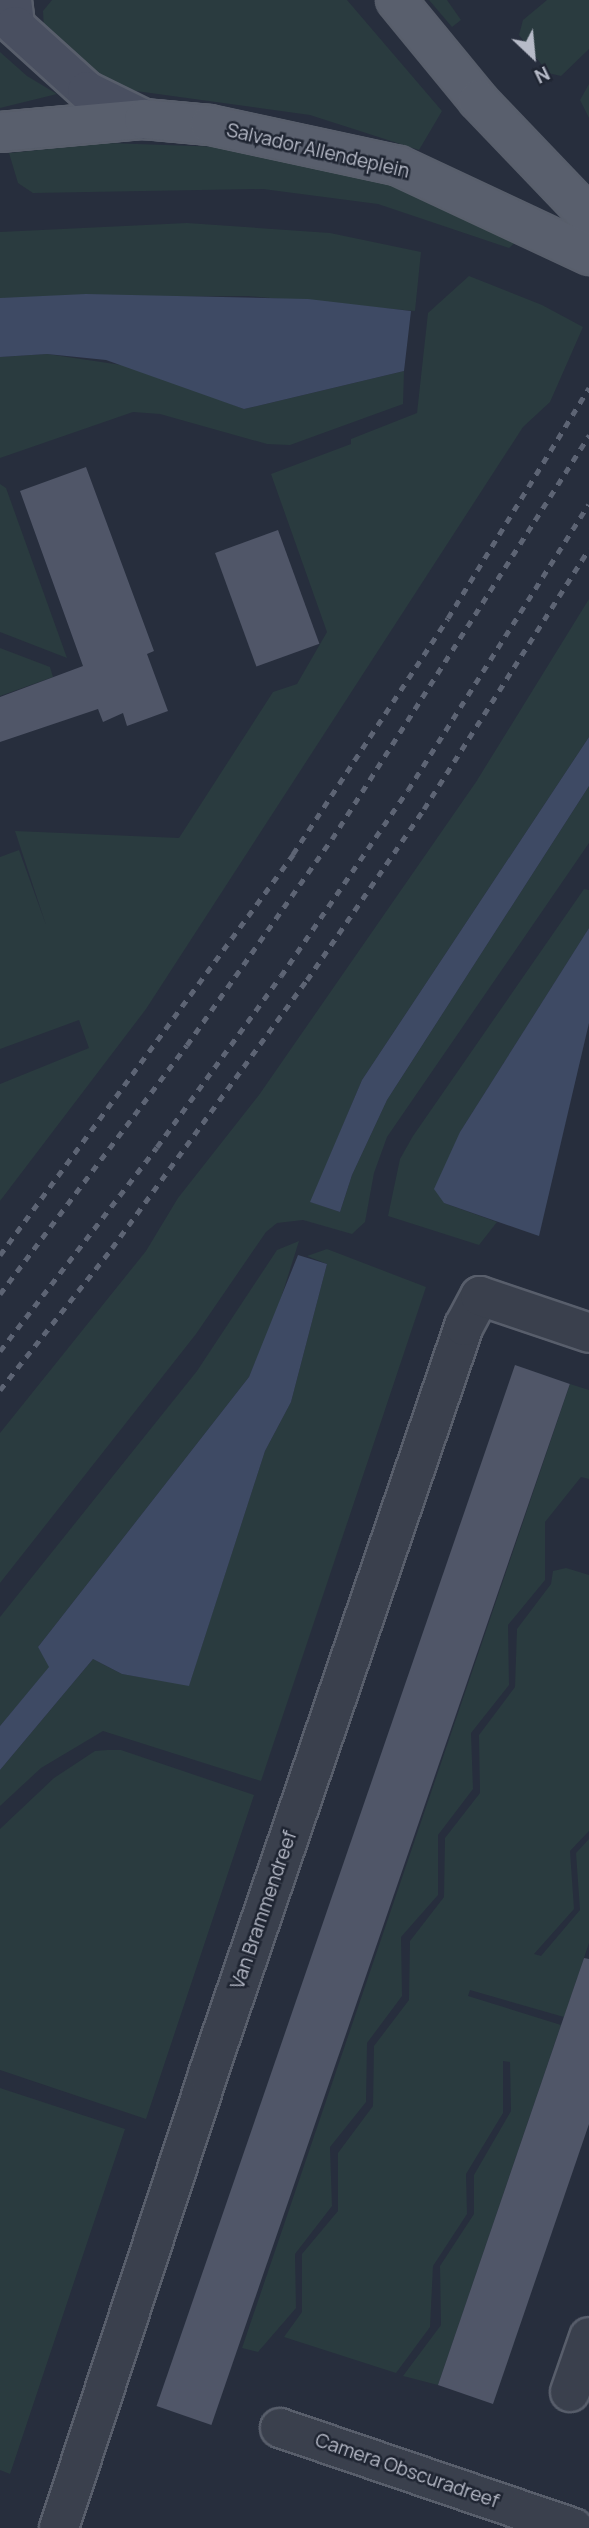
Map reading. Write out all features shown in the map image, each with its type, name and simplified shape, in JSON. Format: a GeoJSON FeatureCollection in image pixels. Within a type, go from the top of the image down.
{"type":"FeatureCollection","features":[{"type":"Feature","properties":{"kind":"main road","name":"Salvador Allendeplein"},"geometry":{"type":"LineString","coordinates":[[396,0],[478,100],[580,237]]}},
{"type":"Feature","properties":{"kind":"main road","name":"Salvador Allendeplein"},"geometry":{"type":"LineString","coordinates":[[16,16],[88,91],[144,119]]}},
{"type":"Feature","properties":{"kind":"main road","name":"Salvador Allendeplein"},"geometry":{"type":"LineString","coordinates":[[0,132],[144,119],[210,125],[400,166],[580,237]]}},
{"type":"Feature","properties":{"kind":"street","name":"Van Brammendreef"},"geometry":{"type":"LineString","coordinates":[[59,2528],[408,1484],[464,1326],[480,1296],[589,1333]]}},
{"type":"Feature","properties":{"kind":"street"},"geometry":{"type":"LineString","coordinates":[[570,2392],[589,2337]]}},
{"type":"Feature","properties":{"kind":"street","name":"Camera Obscuradreef"},"geometry":{"type":"LineString","coordinates":[[280,2428],[573,2528]]}},
{"type":"Feature","properties":{"kind":"shaded area"},"geometry":{"type":"Polygon","coordinates":[[[52,0],[347,0],[442,111],[419,150],[310,115],[136,91],[104,80],[44,31],[43,11],[52,0]]]}},
{"type":"Feature","properties":{"kind":"shaded area"},"geometry":{"type":"Polygon","coordinates":[[[429,0],[447,0],[461,20],[452,27],[429,0]]]}},
{"type":"Feature","properties":{"kind":"shaded area"},"geometry":{"type":"Polygon","coordinates":[[[547,0],[589,0],[589,49],[561,76],[548,73],[519,35],[523,20],[547,0]]]}},
{"type":"Feature","properties":{"kind":"shaded area"},"geometry":{"type":"Polygon","coordinates":[[[0,52],[27,76],[57,94],[0,108],[0,52]]]}},
{"type":"Feature","properties":{"kind":"shaded area"},"geometry":{"type":"Polygon","coordinates":[[[589,84],[589,118],[580,100],[589,84]]]}},
{"type":"Feature","properties":{"kind":"shaded area"},"geometry":{"type":"Polygon","coordinates":[[[108,143],[223,147],[376,179],[518,240],[509,248],[378,204],[263,189],[33,193],[18,183],[9,153],[108,143]]]}},
{"type":"Feature","properties":{"kind":"shaded area"},"geometry":{"type":"Polygon","coordinates":[[[187,223],[330,233],[421,252],[415,311],[248,296],[0,298],[0,232],[187,223]]]}},
{"type":"Feature","properties":{"kind":"shaded area"},"geometry":{"type":"Polygon","coordinates":[[[469,276],[542,305],[583,327],[550,402],[523,427],[146,1009],[0,1201],[0,1084],[89,1048],[79,1020],[0,1049],[0,857],[19,850],[46,925],[15,831],[179,838],[273,692],[297,684],[327,632],[271,474],[351,444],[351,439],[417,413],[428,313],[469,276]]]}},
{"type":"Feature","properties":{"kind":"shaded area"},"geometry":{"type":"Polygon","coordinates":[[[47,354],[135,367],[244,409],[404,371],[403,404],[290,445],[267,444],[160,414],[133,412],[0,458],[0,357],[47,354]]]}},
{"type":"Feature","properties":{"kind":"shaded area"},"geometry":{"type":"Polygon","coordinates":[[[0,484],[6,488],[67,658],[0,632],[0,484]]]}},
{"type":"Feature","properties":{"kind":"shaded area"},"geometry":{"type":"Polygon","coordinates":[[[589,599],[589,737],[362,1080],[311,1202],[340,1212],[352,1175],[387,1100],[589,786],[589,843],[387,1137],[374,1173],[365,1222],[352,1234],[303,1220],[277,1223],[266,1232],[196,1334],[0,1583],[0,1433],[146,1251],[178,1198],[259,1095],[476,782],[589,599]]]}},
{"type":"Feature","properties":{"kind":"shaded area"},"geometry":{"type":"Polygon","coordinates":[[[0,648],[50,667],[53,677],[0,696],[0,648]]]}},
{"type":"Feature","properties":{"kind":"shaded area"},"geometry":{"type":"Polygon","coordinates":[[[584,889],[589,890],[589,928],[460,1132],[444,1203],[497,1222],[479,1245],[388,1216],[400,1159],[413,1136],[584,889]]]}},
{"type":"Feature","properties":{"kind":"shaded area"},"geometry":{"type":"Polygon","coordinates":[[[299,1241],[277,1311],[249,1377],[38,1647],[50,1667],[0,1726],[0,1617],[197,1371],[277,1250],[299,1241]]]}},
{"type":"Feature","properties":{"kind":"shaded area"},"geometry":{"type":"Polygon","coordinates":[[[327,1249],[426,1287],[261,1781],[103,1731],[41,1768],[0,1806],[0,1770],[93,1659],[122,1674],[189,1685],[265,1451],[291,1402],[327,1264],[307,1256],[327,1249]]]}},
{"type":"Feature","properties":{"kind":"shaded area"},"geometry":{"type":"Polygon","coordinates":[[[570,1384],[589,1390],[589,1479],[581,1477],[545,1522],[545,1580],[508,1625],[509,1685],[471,1733],[473,1789],[438,1835],[438,1895],[401,1937],[402,1996],[367,2043],[366,2102],[330,2147],[332,2206],[295,2254],[296,2308],[258,2352],[242,2348],[570,1384]]]}},
{"type":"Feature","properties":{"kind":"shaded area"},"geometry":{"type":"Polygon","coordinates":[[[566,1568],[589,1575],[589,1831],[570,1851],[574,1909],[534,1954],[541,1956],[580,1910],[576,1853],[589,1839],[589,1943],[564,2017],[470,1990],[468,1996],[561,2025],[438,2385],[403,2376],[441,2325],[440,2266],[474,2214],[474,2175],[511,2111],[510,2062],[503,2061],[503,2113],[466,2174],[467,2214],[433,2266],[430,2327],[396,2373],[284,2337],[302,2312],[302,2254],[338,2211],[338,2153],[373,2106],[374,2046],[409,2000],[410,1941],[444,1897],[445,1838],[480,1793],[479,1735],[515,1687],[517,1629],[551,1584],[553,1571],[566,1568]]]}},
{"type":"Feature","properties":{"kind":"shaded area"},"geometry":{"type":"Polygon","coordinates":[[[121,1750],[254,1795],[146,2119],[0,2070],[0,1829],[54,1778],[95,1751],[121,1750]]]}},
{"type":"Feature","properties":{"kind":"shaded area"},"geometry":{"type":"Polygon","coordinates":[[[0,2088],[125,2129],[10,2474],[0,2470],[0,2088]]]}},
{"type":"Feature","properties":{"kind":"water"},"geometry":{"type":"Polygon","coordinates":[[[86,294],[308,299],[411,311],[404,371],[244,409],[106,360],[47,354],[0,357],[0,298],[86,294]]]}},
{"type":"Feature","properties":{"kind":"water"},"geometry":{"type":"Polygon","coordinates":[[[589,737],[589,786],[387,1100],[352,1175],[340,1212],[310,1202],[362,1080],[589,737]]]}},
{"type":"Feature","properties":{"kind":"water"},"geometry":{"type":"Polygon","coordinates":[[[589,928],[589,1023],[539,1236],[444,1203],[434,1189],[460,1132],[589,928]]]}},
{"type":"Feature","properties":{"kind":"water"},"geometry":{"type":"Polygon","coordinates":[[[298,1255],[327,1264],[291,1402],[265,1451],[189,1686],[122,1674],[93,1659],[0,1770],[0,1726],[49,1667],[38,1647],[249,1377],[298,1255]]]}},
{"type":"Feature","properties":{"kind":"building"},"geometry":{"type":"Polygon","coordinates":[[[86,467],[154,651],[147,654],[168,711],[127,726],[123,713],[103,722],[98,709],[0,742],[0,697],[83,666],[20,491],[86,467]]]}},
{"type":"Feature","properties":{"kind":"building"},"geometry":{"type":"Polygon","coordinates":[[[278,530],[319,644],[256,667],[215,553],[278,530]]]}},
{"type":"Feature","properties":{"kind":"building"},"geometry":{"type":"Polygon","coordinates":[[[515,1365],[570,1384],[211,2425],[157,2406],[515,1365]]]}},
{"type":"Feature","properties":{"kind":"building"},"geometry":{"type":"Polygon","coordinates":[[[584,1958],[589,1959],[589,2124],[493,2404],[438,2385],[584,1958]]]}},
{"type":"Feature","properties":{"kind":"railway"},"geometry":{"type":"LineString","coordinates":[[0,1255],[293,854],[448,618],[589,388]]}},
{"type":"Feature","properties":{"kind":"railway"},"geometry":{"type":"LineString","coordinates":[[0,1294],[187,1045],[332,839],[589,435]]}},
{"type":"Feature","properties":{"kind":"railway"},"geometry":{"type":"LineString","coordinates":[[0,1351],[157,1147],[281,976],[408,790],[589,504]]}},
{"type":"Feature","properties":{"kind":"railway"},"geometry":{"type":"LineString","coordinates":[[0,1390],[112,1248],[307,980],[424,809],[589,549]]}}]}
